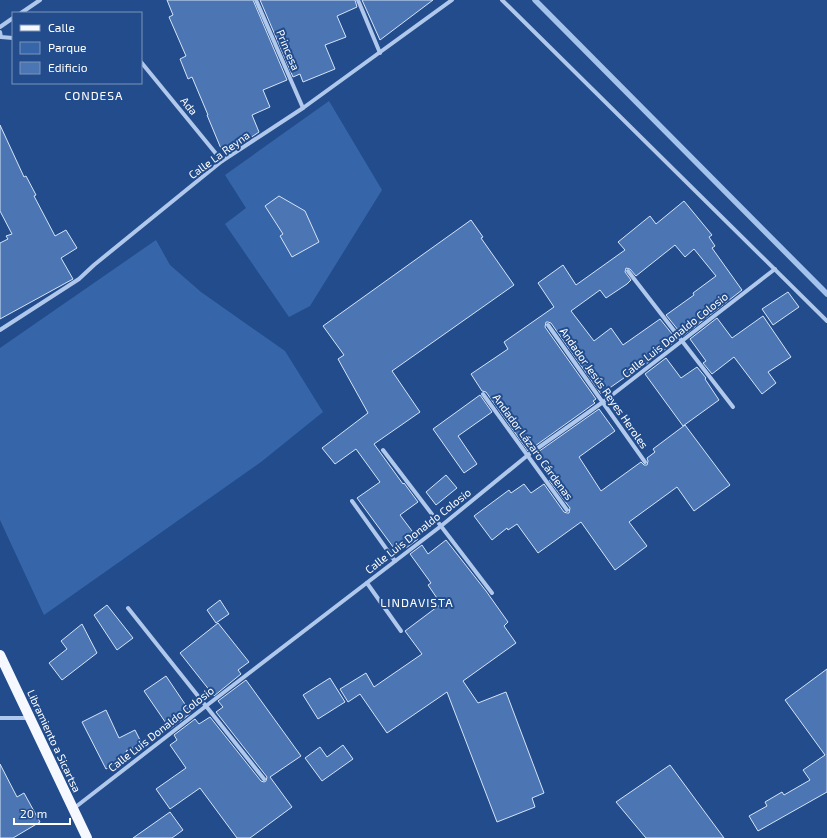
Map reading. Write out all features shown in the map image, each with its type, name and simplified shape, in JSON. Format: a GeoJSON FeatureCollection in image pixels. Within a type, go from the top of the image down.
{"type":"FeatureCollection","features":[{"type":"Feature","properties":{"kind":"main road","name":"Libramiento a Sicartsa"},"geometry":{"type":"LineString","coordinates":[[0,655],[87,838]]}},
{"type":"Feature","properties":{"kind":"street"},"geometry":{"type":"LineString","coordinates":[[22,12],[40,0]]}},
{"type":"Feature","properties":{"kind":"street","name":"Princesa"},"geometry":{"type":"LineString","coordinates":[[256,0],[303,108]]}},
{"type":"Feature","properties":{"kind":"street"},"geometry":{"type":"LineString","coordinates":[[358,0],[380,53]]}},
{"type":"Feature","properties":{"kind":"street","name":"Calle La Reyna"},"geometry":{"type":"LineString","coordinates":[[0,330],[80,279],[94,265],[222,161],[303,108],[452,0]]}},
{"type":"Feature","properties":{"kind":"street"},"geometry":{"type":"LineString","coordinates":[[502,0],[827,321]]}},
{"type":"Feature","properties":{"kind":"street"},"geometry":{"type":"LineString","coordinates":[[0,27],[12,19]]}},
{"type":"Feature","properties":{"kind":"street"},"geometry":{"type":"LineString","coordinates":[[0,32],[1,37],[12,38]]}},
{"type":"Feature","properties":{"kind":"street","name":"Ada"},"geometry":{"type":"LineString","coordinates":[[142,63],[222,161]]}},
{"type":"Feature","properties":{"kind":"street","name":"Calle Luis Donaldo Colosio"},"geometry":{"type":"LineString","coordinates":[[73,809],[441,526],[528,455],[603,402],[775,269]]}},
{"type":"Feature","properties":{"kind":"street"},"geometry":{"type":"LineString","coordinates":[[628,271],[733,407]]}},
{"type":"Feature","properties":{"kind":"street","name":"Andador Jesús Reyes Heroles"},"geometry":{"type":"LineString","coordinates":[[548,325],[645,462]]}},
{"type":"Feature","properties":{"kind":"street","name":"Andador Lázaro Cárdenas"},"geometry":{"type":"LineString","coordinates":[[483,394],[567,510]]}},
{"type":"Feature","properties":{"kind":"street"},"geometry":{"type":"LineString","coordinates":[[383,450],[492,593]]}},
{"type":"Feature","properties":{"kind":"street"},"geometry":{"type":"LineString","coordinates":[[352,501],[395,560]]}},
{"type":"Feature","properties":{"kind":"street"},"geometry":{"type":"LineString","coordinates":[[366,583],[401,631]]}},
{"type":"Feature","properties":{"kind":"street"},"geometry":{"type":"LineString","coordinates":[[128,608],[264,779]]}},
{"type":"Feature","properties":{"kind":"street"},"geometry":{"type":"LineString","coordinates":[[0,718],[30,718]]}},
{"type":"Feature","properties":{"kind":"green space"},"geometry":{"type":"Polygon","coordinates":[[[329,101],[382,190],[310,306],[289,317],[225,224],[246,208],[225,175],[329,101]]]}},
{"type":"Feature","properties":{"kind":"green space"},"geometry":{"type":"Polygon","coordinates":[[[156,240],[170,265],[201,292],[285,351],[323,412],[261,462],[44,615],[0,520],[0,348],[156,240]]]}},
{"type":"Feature","properties":{"kind":"building"},"geometry":{"type":"Polygon","coordinates":[[[167,0],[253,0],[287,80],[263,90],[270,107],[252,115],[259,132],[250,138],[222,151],[192,77],[188,79],[180,59],[186,56],[169,17],[173,15],[167,0]]]}},
{"type":"Feature","properties":{"kind":"building"},"geometry":{"type":"Polygon","coordinates":[[[260,0],[355,0],[357,7],[337,16],[346,37],[325,45],[335,69],[303,82],[300,74],[293,77],[260,0]]]}},
{"type":"Feature","properties":{"kind":"building"},"geometry":{"type":"Polygon","coordinates":[[[362,0],[433,0],[380,40],[362,0]]]}},
{"type":"Feature","properties":{"kind":"building"},"geometry":{"type":"Polygon","coordinates":[[[0,125],[24,177],[26,176],[36,195],[34,196],[55,236],[66,230],[77,248],[61,258],[73,279],[0,319],[0,243],[8,239],[6,236],[12,234],[0,211],[0,125]]]}},
{"type":"Feature","properties":{"kind":"building"},"geometry":{"type":"Polygon","coordinates":[[[279,196],[305,211],[319,242],[292,257],[280,236],[283,234],[265,206],[279,196]]]}},
{"type":"Feature","properties":{"kind":"building"},"geometry":{"type":"Polygon","coordinates":[[[684,201],[712,235],[709,237],[715,246],[712,248],[742,290],[683,336],[666,315],[694,295],[693,293],[716,276],[694,249],[685,257],[675,245],[636,276],[630,269],[626,268],[625,272],[631,280],[627,284],[606,298],[600,290],[571,311],[594,341],[611,328],[623,345],[660,319],[677,340],[641,368],[640,367],[601,394],[551,323],[546,322],[545,327],[596,399],[593,401],[595,403],[528,451],[486,392],[482,391],[471,374],[508,349],[504,342],[554,307],[538,283],[563,265],[576,285],[625,250],[618,242],[650,216],[656,224],[684,201]]]}},
{"type":"Feature","properties":{"kind":"building"},"geometry":{"type":"Polygon","coordinates":[[[471,220],[483,237],[481,238],[514,285],[392,371],[420,412],[374,444],[418,502],[400,515],[418,539],[406,548],[404,545],[396,551],[357,498],[380,482],[356,449],[335,464],[322,448],[368,413],[338,359],[344,355],[323,326],[471,220]]]}},
{"type":"Feature","properties":{"kind":"building"},"geometry":{"type":"Polygon","coordinates":[[[788,292],[799,307],[773,325],[762,309],[788,292]]]}},
{"type":"Feature","properties":{"kind":"building"},"geometry":{"type":"Polygon","coordinates":[[[763,316],[791,357],[768,372],[776,383],[762,394],[734,357],[712,374],[703,363],[706,361],[690,339],[717,318],[732,338],[763,316]]]}},
{"type":"Feature","properties":{"kind":"building"},"geometry":{"type":"Polygon","coordinates":[[[666,358],[681,378],[697,367],[706,378],[705,379],[719,400],[683,426],[645,374],[666,358]]]}},
{"type":"Feature","properties":{"kind":"building"},"geometry":{"type":"Polygon","coordinates":[[[480,395],[492,412],[458,436],[477,464],[464,473],[433,429],[480,395]]]}},
{"type":"Feature","properties":{"kind":"building"},"geometry":{"type":"Polygon","coordinates":[[[599,409],[615,431],[579,457],[601,491],[641,462],[644,465],[647,465],[647,458],[655,452],[653,449],[685,425],[730,485],[694,511],[677,487],[629,522],[647,546],[615,570],[581,522],[538,553],[517,524],[508,530],[507,528],[492,540],[474,516],[509,490],[511,493],[524,484],[531,493],[544,484],[564,512],[569,513],[570,508],[549,480],[554,476],[538,452],[599,409]]]}},
{"type":"Feature","properties":{"kind":"building"},"geometry":{"type":"Polygon","coordinates":[[[446,475],[457,488],[436,505],[426,492],[446,475]]]}},
{"type":"Feature","properties":{"kind":"building"},"geometry":{"type":"Polygon","coordinates":[[[446,540],[508,622],[504,626],[516,643],[463,681],[478,703],[506,692],[544,793],[532,798],[535,807],[497,822],[447,692],[387,733],[360,694],[348,702],[340,689],[366,673],[374,687],[422,654],[405,631],[441,604],[428,585],[431,583],[410,554],[422,545],[428,554],[446,540]]]}},
{"type":"Feature","properties":{"kind":"building"},"geometry":{"type":"Polygon","coordinates":[[[220,600],[229,614],[216,623],[207,610],[220,600]]]}},
{"type":"Feature","properties":{"kind":"building"},"geometry":{"type":"Polygon","coordinates":[[[107,605],[133,638],[117,650],[94,615],[107,605]]]}},
{"type":"Feature","properties":{"kind":"building"},"geometry":{"type":"Polygon","coordinates":[[[218,623],[249,662],[238,670],[241,674],[214,696],[180,653],[218,623]]]}},
{"type":"Feature","properties":{"kind":"building"},"geometry":{"type":"Polygon","coordinates":[[[82,624],[97,653],[62,680],[49,663],[67,649],[61,641],[82,624]]]}},
{"type":"Feature","properties":{"kind":"building"},"geometry":{"type":"Polygon","coordinates":[[[827,669],[827,792],[758,831],[749,816],[767,806],[765,802],[782,792],[784,795],[810,780],[803,770],[825,755],[785,700],[827,669]]]}},
{"type":"Feature","properties":{"kind":"building"},"geometry":{"type":"Polygon","coordinates":[[[166,676],[191,713],[170,729],[144,691],[166,676]]]}},
{"type":"Feature","properties":{"kind":"building"},"geometry":{"type":"Polygon","coordinates":[[[330,678],[345,702],[318,719],[303,695],[330,678]]]}},
{"type":"Feature","properties":{"kind":"building"},"geometry":{"type":"Polygon","coordinates":[[[246,680],[301,756],[270,777],[292,807],[250,838],[237,838],[200,788],[170,809],[156,789],[186,768],[170,745],[177,740],[174,735],[195,719],[199,724],[210,717],[261,781],[266,781],[267,777],[216,712],[223,707],[218,701],[246,680]]]}},
{"type":"Feature","properties":{"kind":"building"},"geometry":{"type":"Polygon","coordinates":[[[106,710],[119,738],[135,730],[142,744],[126,751],[129,757],[106,769],[82,722],[106,710]]]}},
{"type":"Feature","properties":{"kind":"building"},"geometry":{"type":"Polygon","coordinates":[[[343,745],[353,759],[322,781],[305,758],[320,747],[327,757],[343,745]]]}},
{"type":"Feature","properties":{"kind":"building"},"geometry":{"type":"Polygon","coordinates":[[[0,764],[17,797],[24,793],[40,822],[13,838],[0,838],[0,764]]]}},
{"type":"Feature","properties":{"kind":"building"},"geometry":{"type":"Polygon","coordinates":[[[670,765],[724,838],[646,838],[616,802],[670,765]]]}},
{"type":"Feature","properties":{"kind":"building"},"geometry":{"type":"Polygon","coordinates":[[[170,812],[183,830],[172,838],[133,838],[170,812]]]}},
{"type":"Feature","properties":{"kind":"waterway"},"geometry":{"type":"LineString","coordinates":[[535,0],[827,294]]}},
{"type":"Feature","properties":{"kind":"district","name":"CONDESA"},"geometry":{"type":"Point","coordinates":[94,96]}},
{"type":"Feature","properties":{"kind":"district","name":"LINDAVISTA"},"geometry":{"type":"Point","coordinates":[417,603]}}]}
